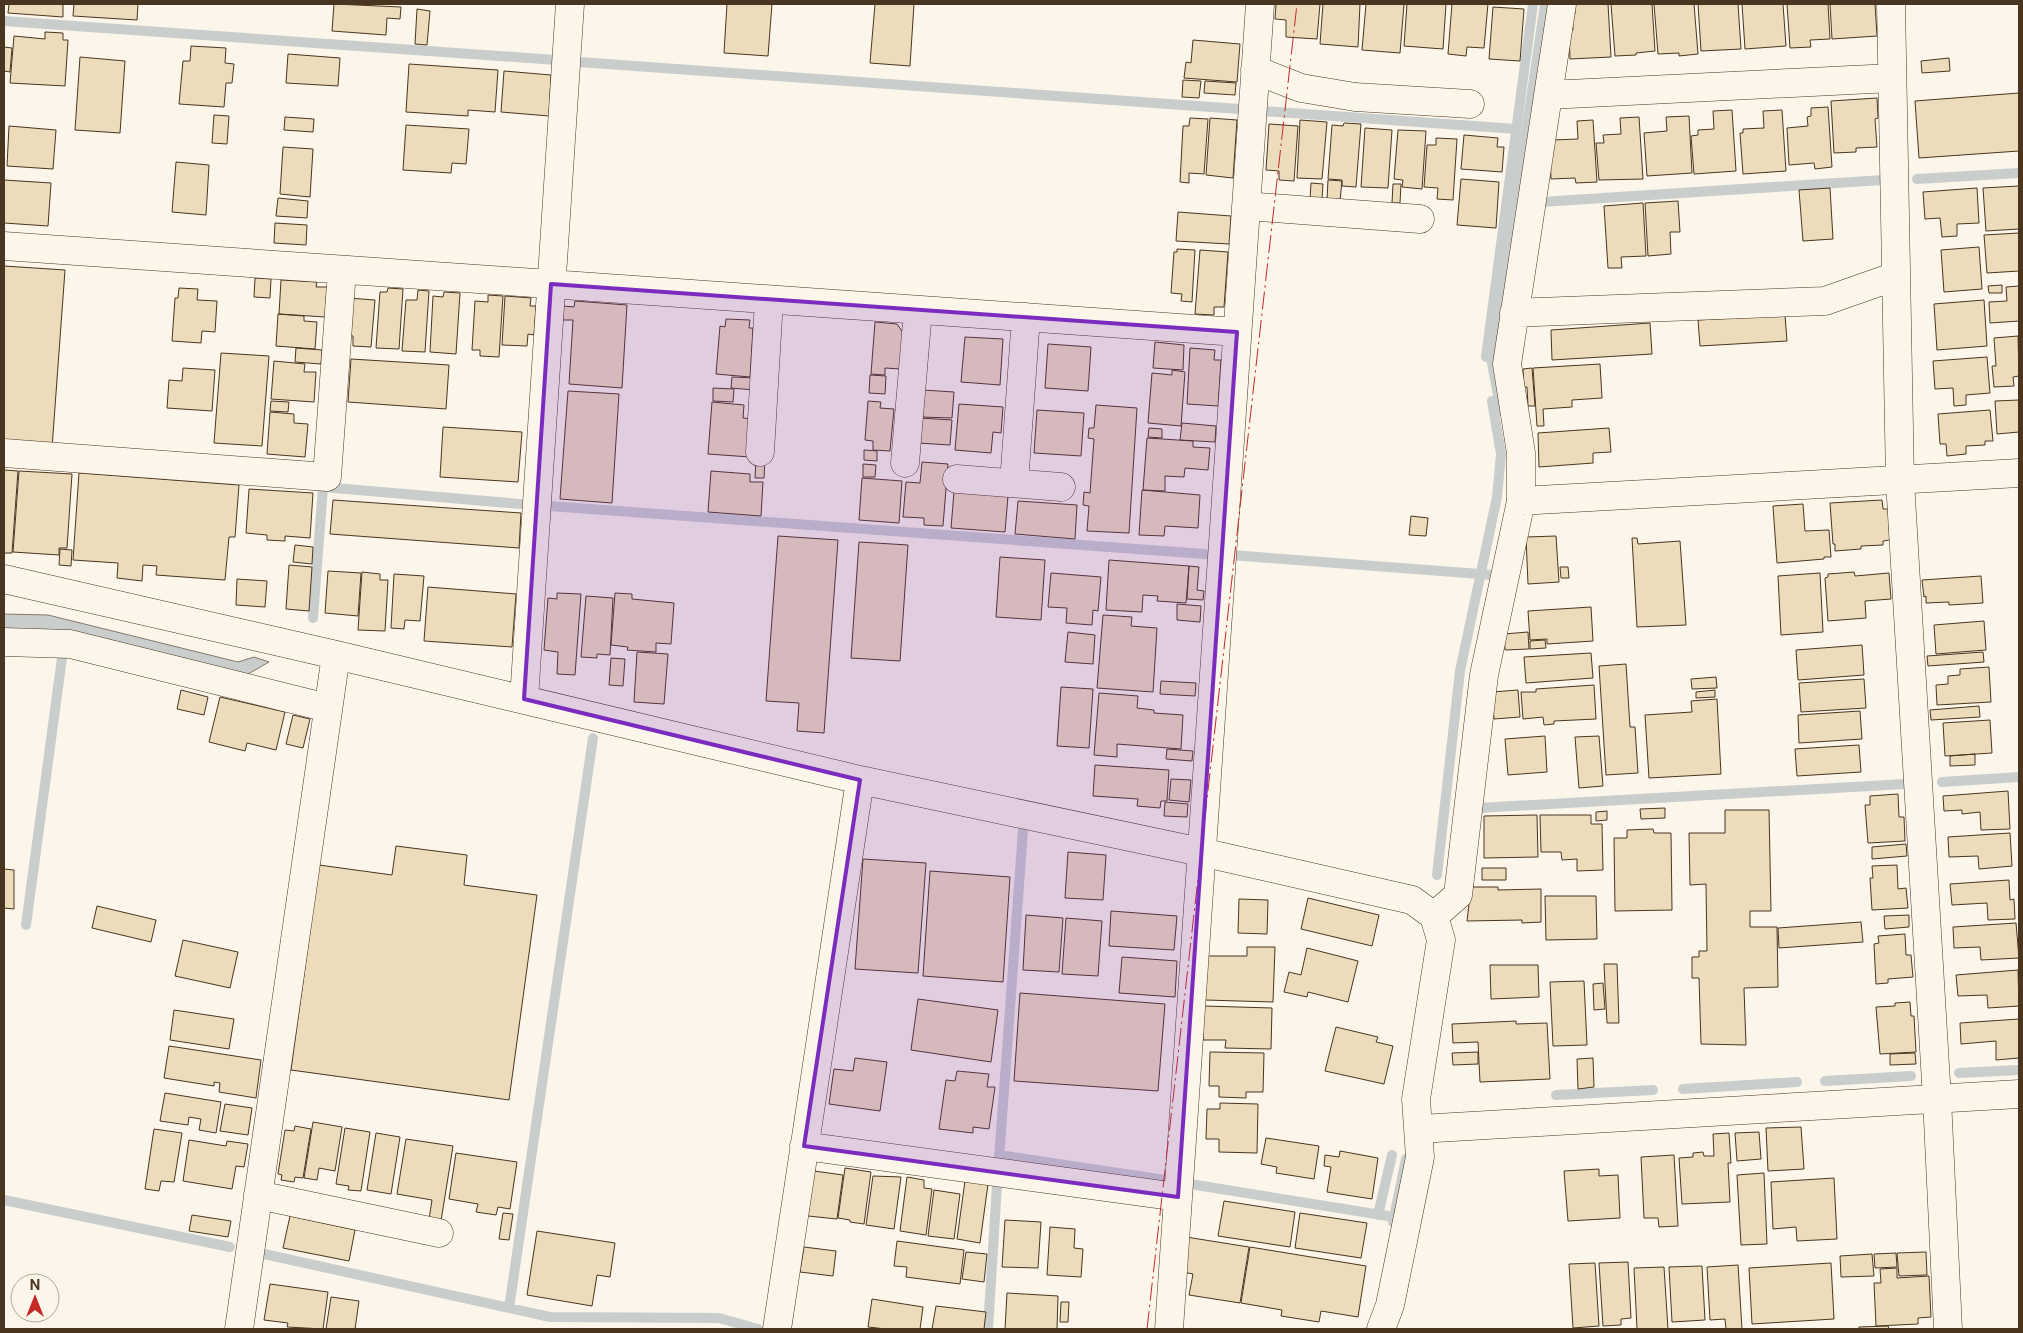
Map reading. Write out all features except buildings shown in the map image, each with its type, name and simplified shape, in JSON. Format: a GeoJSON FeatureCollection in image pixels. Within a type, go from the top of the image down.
{"type":"FeatureCollection","features":[{"type":"Feature","properties":{"kind":"street"},"geometry":{"type":"LineString","coordinates":[[524,699],[570,4]]}},
{"type":"Feature","properties":{"kind":"street"},"geometry":{"type":"LineString","coordinates":[[1169,1329],[1260,4]]}},
{"type":"Feature","properties":{"kind":"street"},"geometry":{"type":"LineString","coordinates":[[1434,916],[1458,894],[1484,675],[1521,501],[1521,452],[1507,364],[1562,4]]}},
{"type":"Feature","properties":{"kind":"street"},"geometry":{"type":"LineString","coordinates":[[1891,4],[1900,481],[1937,1099],[1948,1329]]}},
{"type":"Feature","properties":{"kind":"street"},"geometry":{"type":"LineString","coordinates":[[1256,70],[1301,88],[1355,97],[1470,104]]}},
{"type":"Feature","properties":{"kind":"street"},"geometry":{"type":"LineString","coordinates":[[1548,96],[1892,78]]}},
{"type":"Feature","properties":{"kind":"street"},"geometry":{"type":"LineString","coordinates":[[1246,206],[1420,219]]}},
{"type":"Feature","properties":{"kind":"street"},"geometry":{"type":"LineString","coordinates":[[4,246],[1237,332]]}},
{"type":"Feature","properties":{"kind":"street"},"geometry":{"type":"LineString","coordinates":[[4,453],[327,477],[342,270]]}},
{"type":"Feature","properties":{"kind":"street"},"geometry":{"type":"LineString","coordinates":[[1514,312],[1825,301],[1896,276]]}},
{"type":"Feature","properties":{"kind":"street"},"geometry":{"type":"LineString","coordinates":[[760,452],[769,300]]}},
{"type":"Feature","properties":{"kind":"street"},"geometry":{"type":"LineString","coordinates":[[905,463],[918,310]]}},
{"type":"Feature","properties":{"kind":"street"},"geometry":{"type":"LineString","coordinates":[[1014,484],[1026,317]]}},
{"type":"Feature","properties":{"kind":"street"},"geometry":{"type":"LineString","coordinates":[[1521,501],[2019,473]]}},
{"type":"Feature","properties":{"kind":"street"},"geometry":{"type":"LineString","coordinates":[[957,479],[1061,487]]}},
{"type":"Feature","properties":{"kind":"street"},"geometry":{"type":"LineString","coordinates":[[4,579],[524,699],[860,780],[1201,852],[1412,900],[1434,916],[1441,940],[1416,1099],[1420,1157],[1390,1305],[1381,1329]]}},
{"type":"Feature","properties":{"kind":"street"},"geometry":{"type":"LineString","coordinates":[[4,642],[70,644],[328,708]]}},
{"type":"Feature","properties":{"kind":"street"},"geometry":{"type":"LineString","coordinates":[[239,1329],[336,655]]}},
{"type":"Feature","properties":{"kind":"street"},"geometry":{"type":"LineString","coordinates":[[777,1329],[860,780]]}},
{"type":"Feature","properties":{"kind":"street"},"geometry":{"type":"LineString","coordinates":[[1419,1129],[2019,1094]]}},
{"type":"Feature","properties":{"kind":"street"},"geometry":{"type":"LineString","coordinates":[[804,1146],[1178,1197]]}},
{"type":"Feature","properties":{"kind":"street"},"geometry":{"type":"LineString","coordinates":[[258,1195],[439,1233]]}},
{"type":"Feature","properties":{"kind":"highlighted area"},"geometry":{"type":"Polygon","coordinates":[[[551,284],[1237,332],[1178,1197],[804,1146],[860,780],[524,699],[551,284]]]}},
{"type":"Feature","properties":{"kind":"shaded area"},"geometry":{"type":"Polygon","coordinates":[[[4,614],[48,615],[238,662],[254,657],[269,662],[243,677],[4,631],[4,614]]]}},
{"type":"Feature","properties":{"kind":"waterway"},"geometry":{"type":"LineString","coordinates":[[1486,357],[1533,4]]}},
{"type":"Feature","properties":{"kind":"waterway"},"geometry":{"type":"LineString","coordinates":[[1501,411],[1492,363],[1545,4]]}},
{"type":"Feature","properties":{"kind":"waterway"},"geometry":{"type":"LineString","coordinates":[[4,21],[556,60]]}},
{"type":"Feature","properties":{"kind":"waterway"},"geometry":{"type":"LineString","coordinates":[[579,62],[1239,109]]}},
{"type":"Feature","properties":{"kind":"waterway"},"geometry":{"type":"LineString","coordinates":[[1263,111],[1516,129]]}},
{"type":"Feature","properties":{"kind":"waterway"},"geometry":{"type":"LineString","coordinates":[[1917,179],[2019,173]]}},
{"type":"Feature","properties":{"kind":"waterway"},"geometry":{"type":"LineString","coordinates":[[1541,202],[1883,180]]}},
{"type":"Feature","properties":{"kind":"waterway"},"geometry":{"type":"LineString","coordinates":[[1437,875],[1460,671],[1497,497],[1501,454],[1492,401]]}},
{"type":"Feature","properties":{"kind":"waterway"},"geometry":{"type":"LineString","coordinates":[[313,618],[323,487],[520,504]]}},
{"type":"Feature","properties":{"kind":"waterway"},"geometry":{"type":"LineString","coordinates":[[549,506],[1205,554]]}},
{"type":"Feature","properties":{"kind":"waterway"},"geometry":{"type":"LineString","coordinates":[[1231,555],[1493,575]]}},
{"type":"Feature","properties":{"kind":"waterway"},"geometry":{"type":"LineString","coordinates":[[26,925],[62,658]]}},
{"type":"Feature","properties":{"kind":"waterway"},"geometry":{"type":"LineString","coordinates":[[509,1308],[593,738]]}},
{"type":"Feature","properties":{"kind":"waterway"},"geometry":{"type":"LineString","coordinates":[[1942,782],[2019,777]]}},
{"type":"Feature","properties":{"kind":"waterway"},"geometry":{"type":"LineString","coordinates":[[1479,808],[1905,784]]}},
{"type":"Feature","properties":{"kind":"waterway"},"geometry":{"type":"LineString","coordinates":[[999,1159],[1023,830]]}},
{"type":"Feature","properties":{"kind":"waterway"},"geometry":{"type":"LineString","coordinates":[[1959,1073],[2019,1070]]}},
{"type":"Feature","properties":{"kind":"waterway"},"geometry":{"type":"LineString","coordinates":[[1825,1081],[1911,1076]]}},
{"type":"Feature","properties":{"kind":"waterway"},"geometry":{"type":"LineString","coordinates":[[1683,1089],[1797,1082]]}},
{"type":"Feature","properties":{"kind":"waterway"},"geometry":{"type":"LineString","coordinates":[[1556,1095],[1653,1090]]}},
{"type":"Feature","properties":{"kind":"waterway"},"geometry":{"type":"LineString","coordinates":[[999,1155],[1165,1180]]}},
{"type":"Feature","properties":{"kind":"waterway"},"geometry":{"type":"LineString","coordinates":[[1378,1215],[1392,1155]]}},
{"type":"Feature","properties":{"kind":"waterway"},"geometry":{"type":"LineString","coordinates":[[1393,1222],[1406,1159]]}},
{"type":"Feature","properties":{"kind":"waterway"},"geometry":{"type":"LineString","coordinates":[[1190,1184],[1394,1217]]}},
{"type":"Feature","properties":{"kind":"waterway"},"geometry":{"type":"LineString","coordinates":[[988,1329],[997,1185]]}},
{"type":"Feature","properties":{"kind":"waterway"},"geometry":{"type":"LineString","coordinates":[[4,1200],[230,1247]]}},
{"type":"Feature","properties":{"kind":"waterway"},"geometry":{"type":"LineString","coordinates":[[264,1254],[550,1317],[719,1318],[758,1329]]}},
{"type":"Feature","properties":{"kind":"power"},"geometry":{"type":"LineString","coordinates":[[1147,1329],[1297,4]]}}]}
